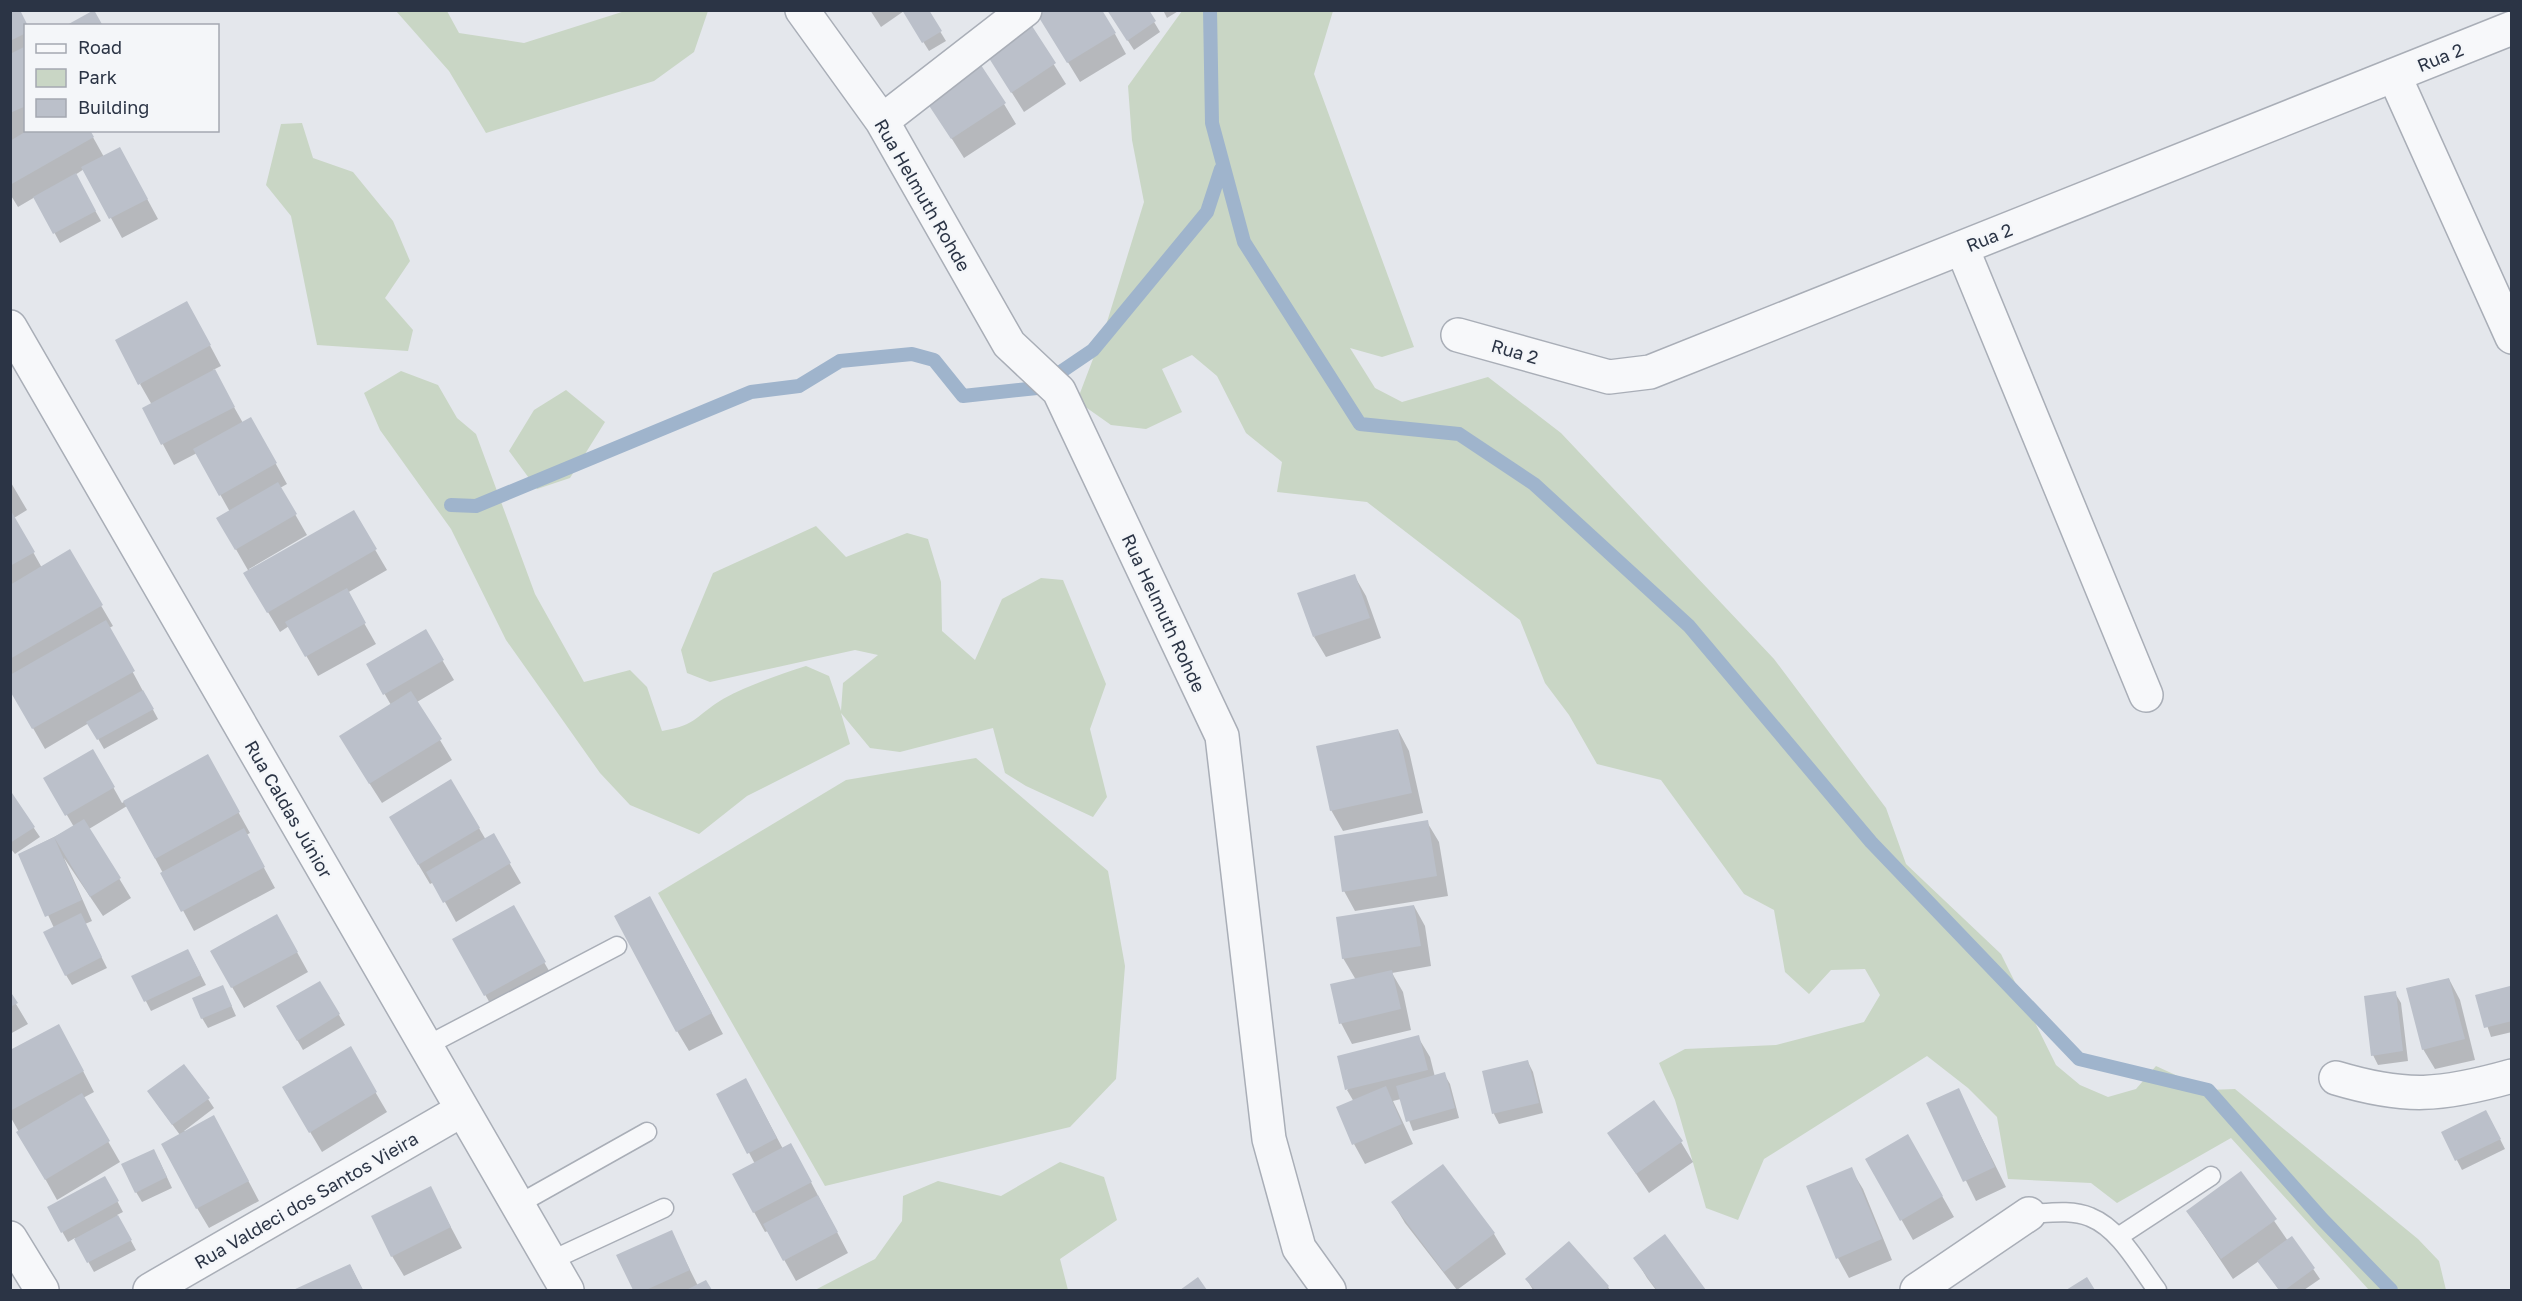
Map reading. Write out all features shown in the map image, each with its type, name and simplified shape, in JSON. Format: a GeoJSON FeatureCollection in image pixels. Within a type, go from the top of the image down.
{"type":"FeatureCollection","features":[{"type":"Feature","properties":{"kind":"street","name":"Rua Helmuth Rohde"},"geometry":{"type":"LineString","coordinates":[[802,10],[882,121],[1009,344],[1059,391],[1222,736],[1269,1139],[1299,1248],[1329,1290]]}},
{"type":"Feature","properties":{"kind":"street"},"geometry":{"type":"LineString","coordinates":[[882,121],[1025,10]]}},
{"type":"Feature","properties":{"kind":"street","name":"Rua 2"},"geometry":{"type":"LineString","coordinates":[[1458,335],[1609,377],[1650,372],[2511,28]]}},
{"type":"Feature","properties":{"kind":"street"},"geometry":{"type":"LineString","coordinates":[[2394,75],[2511,337]]}},
{"type":"Feature","properties":{"kind":"street"},"geometry":{"type":"LineString","coordinates":[[1962,248],[2146,695]]}},
{"type":"Feature","properties":{"kind":"street","name":"Rua Caldas Júnior"},"geometry":{"type":"LineString","coordinates":[[12,332],[567,1290]]}},
{"type":"Feature","properties":{"kind":"street"},"geometry":{"type":"LineString","coordinates":[[2336,1078],[2377,1090],[2406,1094],[2474,1087],[2511,1076]]}},
{"type":"Feature","properties":{"kind":"street","name":"Rua Valdeci dos Santos Vieira"},"geometry":{"type":"LineString","coordinates":[[150,1290],[462,1110]]}},
{"type":"Feature","properties":{"kind":"street"},"geometry":{"type":"LineString","coordinates":[[1917,1290],[2029,1214]]}},
{"type":"Feature","properties":{"kind":"street"},"geometry":{"type":"LineString","coordinates":[[10,1238],[42,1290]]}},
{"type":"Feature","properties":{"kind":"lane"},"geometry":{"type":"LineString","coordinates":[[426,1046],[617,946]]}},
{"type":"Feature","properties":{"kind":"lane"},"geometry":{"type":"LineString","coordinates":[[517,1205],[647,1132]]}},
{"type":"Feature","properties":{"kind":"lane"},"geometry":{"type":"LineString","coordinates":[[2118,1237],[2211,1176]]}},
{"type":"Feature","properties":{"kind":"lane"},"geometry":{"type":"LineString","coordinates":[[549,1261],[664,1209]]}},
{"type":"Feature","properties":{"kind":"lane"},"geometry":{"type":"LineString","coordinates":[[2029,1214],[2066,1212],[2091,1217],[2118,1237],[2157,1290]]}},
{"type":"Feature","properties":{"kind":"green space"},"geometry":{"type":"Polygon","coordinates":[[[396,11],[447,11],[459,33],[524,43],[625,11],[708,11],[694,52],[654,81],[486,133],[449,71],[396,11]]]}},
{"type":"Feature","properties":{"kind":"green space"},"geometry":{"type":"Polygon","coordinates":[[[1182,11],[1333,11],[1314,74],[1414,347],[1382,357],[1350,348],[1375,388],[1402,402],[1488,377],[1561,433],[1774,659],[1886,808],[1906,864],[2001,954],[2056,1065],[2080,1085],[2108,1097],[2136,1089],[2156,1066],[2208,1090],[2235,1089],[2418,1239],[2439,1261],[2446,1290],[2369,1290],[2231,1138],[2117,1203],[2091,1183],[2008,1179],[1997,1117],[1968,1088],[1927,1056],[1764,1159],[1738,1220],[1706,1208],[1675,1100],[1659,1063],[1685,1049],[1776,1045],[1864,1022],[1880,995],[1865,969],[1831,970],[1809,994],[1785,972],[1774,910],[1744,894],[1661,780],[1597,764],[1569,715],[1545,683],[1520,620],[1367,502],[1277,492],[1282,462],[1246,433],[1217,376],[1192,355],[1162,369],[1182,412],[1146,429],[1111,425],[1077,401],[1107,322],[1144,202],[1132,140],[1128,86],[1182,11]]]}},
{"type":"Feature","properties":{"kind":"green space"},"geometry":{"type":"Polygon","coordinates":[[[302,123],[313,158],[353,172],[393,221],[410,261],[385,298],[413,330],[408,351],[317,345],[291,216],[266,185],[281,124],[302,123]]]}},
{"type":"Feature","properties":{"kind":"green space"},"geometry":{"type":"Polygon","coordinates":[[[401,371],[438,385],[457,418],[476,434],[535,594],[584,682],[630,670],[647,687],[662,731],[683,726],[723,699],[743,689],[806,666],[829,676],[841,711],[843,683],[878,655],[855,650],[710,682],[687,673],[681,650],[713,573],[816,526],[846,557],[907,533],[928,539],[941,582],[942,631],[975,660],[1002,599],[1041,578],[1063,580],[1106,684],[1090,729],[1107,797],[1093,817],[1026,786],[1005,773],[993,728],[900,752],[870,748],[841,713],[850,744],[747,796],[699,834],[630,805],[600,773],[506,640],[451,529],[380,430],[364,393],[401,371]]]}},
{"type":"Feature","properties":{"kind":"green space"},"geometry":{"type":"Polygon","coordinates":[[[566,390],[605,422],[570,478],[537,489],[509,451],[534,410],[566,390]]]}},
{"type":"Feature","properties":{"kind":"green space"},"geometry":{"type":"Polygon","coordinates":[[[976,758],[1108,871],[1125,966],[1116,1079],[1070,1127],[825,1186],[658,893],[846,780],[976,758]]]}},
{"type":"Feature","properties":{"kind":"green space"},"geometry":{"type":"Polygon","coordinates":[[[1060,1162],[1104,1177],[1117,1220],[1060,1259],[1068,1290],[815,1290],[875,1259],[902,1221],[903,1196],[938,1181],[1001,1196],[1060,1162]]]}},
{"type":"Feature","properties":{"kind":"building"},"geometry":{"type":"Polygon","coordinates":[[[10,10],[20,10],[27,24],[24,24],[24,34],[10,41],[10,10]]]}},
{"type":"Feature","properties":{"kind":"building"},"geometry":{"type":"Polygon","coordinates":[[[94,10],[102,24],[69,24],[94,10]]]}},
{"type":"Feature","properties":{"kind":"building"},"geometry":{"type":"Polygon","coordinates":[[[902,10],[929,10],[942,31],[922,43],[902,10]]]}},
{"type":"Feature","properties":{"kind":"building"},"geometry":{"type":"Polygon","coordinates":[[[1046,10],[1102,10],[1116,33],[1067,63],[1038,16],[1046,10]]]}},
{"type":"Feature","properties":{"kind":"building"},"geometry":{"type":"Polygon","coordinates":[[[1107,10],[1149,10],[1156,21],[1127,41],[1107,10]]]}},
{"type":"Feature","properties":{"kind":"building"},"geometry":{"type":"Polygon","coordinates":[[[1032,26],[1056,63],[1011,93],[987,55],[1032,26]]]}},
{"type":"Feature","properties":{"kind":"building"},"geometry":{"type":"Polygon","coordinates":[[[24,47],[24,107],[10,113],[10,54],[24,47]]]}},
{"type":"Feature","properties":{"kind":"building"},"geometry":{"type":"Polygon","coordinates":[[[979,62],[1006,103],[951,139],[924,98],[979,62]]]}},
{"type":"Feature","properties":{"kind":"building"},"geometry":{"type":"Polygon","coordinates":[[[25,132],[91,132],[94,137],[10,185],[10,141],[25,132]]]}},
{"type":"Feature","properties":{"kind":"building"},"geometry":{"type":"Polygon","coordinates":[[[120,147],[148,199],[109,219],[81,167],[120,147]]]}},
{"type":"Feature","properties":{"kind":"building"},"geometry":{"type":"Polygon","coordinates":[[[76,173],[96,211],[53,234],[33,197],[76,173]]]}},
{"type":"Feature","properties":{"kind":"building"},"geometry":{"type":"Polygon","coordinates":[[[187,301],[211,345],[138,385],[115,340],[187,301]]]}},
{"type":"Feature","properties":{"kind":"building"},"geometry":{"type":"Polygon","coordinates":[[[215,369],[235,407],[161,445],[142,408],[215,369]]]}},
{"type":"Feature","properties":{"kind":"building"},"geometry":{"type":"Polygon","coordinates":[[[251,417],[277,463],[219,496],[193,449],[251,417]]]}},
{"type":"Feature","properties":{"kind":"building"},"geometry":{"type":"Polygon","coordinates":[[[278,482],[297,514],[235,550],[216,518],[278,482]]]}},
{"type":"Feature","properties":{"kind":"building"},"geometry":{"type":"Polygon","coordinates":[[[10,509],[35,552],[10,566],[10,509]]]}},
{"type":"Feature","properties":{"kind":"building"},"geometry":{"type":"Polygon","coordinates":[[[354,510],[377,549],[267,613],[243,573],[354,510]]]}},
{"type":"Feature","properties":{"kind":"building"},"geometry":{"type":"Polygon","coordinates":[[[70,549],[103,605],[10,659],[10,585],[70,549]]]}},
{"type":"Feature","properties":{"kind":"building"},"geometry":{"type":"Polygon","coordinates":[[[1355,574],[1370,618],[1313,637],[1297,593],[1355,574]]]}},
{"type":"Feature","properties":{"kind":"building"},"geometry":{"type":"Polygon","coordinates":[[[347,588],[366,623],[305,657],[285,622],[347,588]]]}},
{"type":"Feature","properties":{"kind":"building"},"geometry":{"type":"Polygon","coordinates":[[[106,620],[135,671],[32,729],[10,691],[10,675],[106,620]]]}},
{"type":"Feature","properties":{"kind":"building"},"geometry":{"type":"Polygon","coordinates":[[[426,629],[444,660],[383,695],[366,664],[426,629]]]}},
{"type":"Feature","properties":{"kind":"building"},"geometry":{"type":"Polygon","coordinates":[[[143,690],[154,709],[97,740],[86,722],[143,690]]]}},
{"type":"Feature","properties":{"kind":"building"},"geometry":{"type":"Polygon","coordinates":[[[411,691],[442,739],[369,784],[339,736],[411,691]]]}},
{"type":"Feature","properties":{"kind":"building"},"geometry":{"type":"Polygon","coordinates":[[[1398,729],[1412,793],[1330,811],[1316,746],[1398,729]]]}},
{"type":"Feature","properties":{"kind":"building"},"geometry":{"type":"Polygon","coordinates":[[[93,749],[115,787],[65,816],[43,778],[93,749]]]}},
{"type":"Feature","properties":{"kind":"building"},"geometry":{"type":"Polygon","coordinates":[[[208,754],[240,812],[155,859],[123,801],[208,754]]]}},
{"type":"Feature","properties":{"kind":"building"},"geometry":{"type":"Polygon","coordinates":[[[451,779],[480,828],[418,865],[389,817],[451,779]]]}},
{"type":"Feature","properties":{"kind":"building"},"geometry":{"type":"Polygon","coordinates":[[[10,790],[35,827],[10,843],[10,790]]]}},
{"type":"Feature","properties":{"kind":"building"},"geometry":{"type":"Polygon","coordinates":[[[84,819],[121,878],[90,897],[54,837],[84,819]]]}},
{"type":"Feature","properties":{"kind":"building"},"geometry":{"type":"Polygon","coordinates":[[[1428,820],[1437,876],[1342,892],[1334,836],[1428,820]]]}},
{"type":"Feature","properties":{"kind":"building"},"geometry":{"type":"Polygon","coordinates":[[[244,828],[265,867],[181,912],[160,873],[244,828]]]}},
{"type":"Feature","properties":{"kind":"building"},"geometry":{"type":"Polygon","coordinates":[[[494,833],[511,863],[443,903],[426,872],[494,833]]]}},
{"type":"Feature","properties":{"kind":"building"},"geometry":{"type":"Polygon","coordinates":[[[54,837],[82,900],[45,917],[18,854],[54,837]]]}},
{"type":"Feature","properties":{"kind":"building"},"geometry":{"type":"Polygon","coordinates":[[[650,896],[712,1013],[676,1032],[614,916],[650,896]]]}},
{"type":"Feature","properties":{"kind":"building"},"geometry":{"type":"Polygon","coordinates":[[[514,905],[546,962],[484,996],[452,939],[514,905]]]}},
{"type":"Feature","properties":{"kind":"building"},"geometry":{"type":"Polygon","coordinates":[[[1414,905],[1421,946],[1342,959],[1336,917],[1414,905]]]}},
{"type":"Feature","properties":{"kind":"building"},"geometry":{"type":"Polygon","coordinates":[[[81,913],[102,957],[65,976],[43,932],[81,913]]]}},
{"type":"Feature","properties":{"kind":"building"},"geometry":{"type":"Polygon","coordinates":[[[277,914],[298,952],[231,988],[210,951],[277,914]]]}},
{"type":"Feature","properties":{"kind":"building"},"geometry":{"type":"Polygon","coordinates":[[[188,949],[201,975],[144,1002],[131,976],[188,949]]]}},
{"type":"Feature","properties":{"kind":"building"},"geometry":{"type":"Polygon","coordinates":[[[1392,970],[1401,1009],[1339,1024],[1330,984],[1392,970]]]}},
{"type":"Feature","properties":{"kind":"building"},"geometry":{"type":"Polygon","coordinates":[[[2449,978],[2465,1039],[2422,1050],[2406,988],[2449,978]]]}},
{"type":"Feature","properties":{"kind":"building"},"geometry":{"type":"Polygon","coordinates":[[[320,981],[340,1014],[297,1041],[276,1006],[320,981]]]}},
{"type":"Feature","properties":{"kind":"building"},"geometry":{"type":"Polygon","coordinates":[[[223,985],[232,1006],[201,1019],[192,998],[223,985]]]}},
{"type":"Feature","properties":{"kind":"building"},"geometry":{"type":"Polygon","coordinates":[[[2510,986],[2512,1021],[2484,1028],[2475,995],[2510,986]]]}},
{"type":"Feature","properties":{"kind":"building"},"geometry":{"type":"Polygon","coordinates":[[[10,991],[18,1003],[10,1007],[10,991]]]}},
{"type":"Feature","properties":{"kind":"building"},"geometry":{"type":"Polygon","coordinates":[[[2396,991],[2403,1051],[2371,1056],[2364,996],[2396,991]]]}},
{"type":"Feature","properties":{"kind":"building"},"geometry":{"type":"Polygon","coordinates":[[[59,1024],[84,1071],[10,1111],[10,1050],[59,1024]]]}},
{"type":"Feature","properties":{"kind":"building"},"geometry":{"type":"Polygon","coordinates":[[[1419,1035],[1428,1070],[1345,1090],[1337,1056],[1419,1035]]]}},
{"type":"Feature","properties":{"kind":"building"},"geometry":{"type":"Polygon","coordinates":[[[351,1046],[377,1092],[309,1133],[282,1087],[351,1046]]]}},
{"type":"Feature","properties":{"kind":"building"},"geometry":{"type":"Polygon","coordinates":[[[1528,1060],[1539,1103],[1492,1114],[1482,1071],[1528,1060]]]}},
{"type":"Feature","properties":{"kind":"building"},"geometry":{"type":"Polygon","coordinates":[[[184,1064],[210,1098],[172,1125],[147,1091],[184,1064]]]}},
{"type":"Feature","properties":{"kind":"building"},"geometry":{"type":"Polygon","coordinates":[[[1445,1072],[1455,1108],[1406,1122],[1396,1086],[1445,1072]]]}},
{"type":"Feature","properties":{"kind":"building"},"geometry":{"type":"Polygon","coordinates":[[[746,1078],[777,1138],[747,1154],[716,1094],[746,1078]]]}},
{"type":"Feature","properties":{"kind":"building"},"geometry":{"type":"Polygon","coordinates":[[[1386,1086],[1402,1124],[1352,1145],[1336,1107],[1386,1086]]]}},
{"type":"Feature","properties":{"kind":"building"},"geometry":{"type":"Polygon","coordinates":[[[1959,1088],[1995,1167],[1963,1182],[1926,1103],[1959,1088]]]}},
{"type":"Feature","properties":{"kind":"building"},"geometry":{"type":"Polygon","coordinates":[[[82,1093],[110,1141],[45,1180],[16,1132],[82,1093]]]}},
{"type":"Feature","properties":{"kind":"building"},"geometry":{"type":"Polygon","coordinates":[[[1654,1100],[1683,1141],[1636,1174],[1607,1133],[1654,1100]]]}},
{"type":"Feature","properties":{"kind":"building"},"geometry":{"type":"Polygon","coordinates":[[[2486,1110],[2501,1139],[2455,1161],[2441,1132],[2486,1110]]]}},
{"type":"Feature","properties":{"kind":"building"},"geometry":{"type":"Polygon","coordinates":[[[214,1115],[249,1181],[196,1209],[161,1144],[214,1115]]]}},
{"type":"Feature","properties":{"kind":"building"},"geometry":{"type":"Polygon","coordinates":[[[1908,1134],[1943,1196],[1900,1221],[1865,1159],[1908,1134]]]}},
{"type":"Feature","properties":{"kind":"building"},"geometry":{"type":"Polygon","coordinates":[[[791,1143],[812,1182],[753,1213],[732,1174],[791,1143]]]}},
{"type":"Feature","properties":{"kind":"building"},"geometry":{"type":"Polygon","coordinates":[[[154,1149],[167,1177],[135,1193],[121,1164],[154,1149]]]}},
{"type":"Feature","properties":{"kind":"building"},"geometry":{"type":"Polygon","coordinates":[[[1443,1164],[1495,1233],[1444,1272],[1391,1202],[1443,1164]]]}},
{"type":"Feature","properties":{"kind":"building"},"geometry":{"type":"Polygon","coordinates":[[[1852,1167],[1882,1239],[1836,1259],[1806,1186],[1852,1167]]]}},
{"type":"Feature","properties":{"kind":"building"},"geometry":{"type":"Polygon","coordinates":[[[2241,1171],[2277,1219],[2221,1259],[2186,1211],[2241,1171]]]}},
{"type":"Feature","properties":{"kind":"building"},"geometry":{"type":"Polygon","coordinates":[[[105,1176],[119,1201],[61,1233],[47,1207],[105,1176]]]}},
{"type":"Feature","properties":{"kind":"building"},"geometry":{"type":"Polygon","coordinates":[[[431,1186],[451,1227],[391,1257],[371,1216],[431,1186]]]}},
{"type":"Feature","properties":{"kind":"building"},"geometry":{"type":"Polygon","coordinates":[[[818,1195],[838,1232],[783,1261],[763,1224],[818,1195]]]}},
{"type":"Feature","properties":{"kind":"building"},"geometry":{"type":"Polygon","coordinates":[[[118,1215],[132,1240],[87,1263],[74,1239],[118,1215]]]}},
{"type":"Feature","properties":{"kind":"building"},"geometry":{"type":"Polygon","coordinates":[[[672,1230],[690,1270],[646,1290],[633,1290],[616,1255],[672,1230]]]}},
{"type":"Feature","properties":{"kind":"building"},"geometry":{"type":"Polygon","coordinates":[[[1665,1234],[1706,1290],[1657,1290],[1633,1258],[1665,1234]]]}},
{"type":"Feature","properties":{"kind":"building"},"geometry":{"type":"Polygon","coordinates":[[[2292,1236],[2315,1268],[2285,1290],[2279,1290],[2257,1261],[2292,1236]]]}},
{"type":"Feature","properties":{"kind":"building"},"geometry":{"type":"Polygon","coordinates":[[[1569,1241],[1609,1286],[1605,1290],[1535,1290],[1525,1279],[1569,1241]]]}},
{"type":"Feature","properties":{"kind":"building"},"geometry":{"type":"Polygon","coordinates":[[[350,1264],[363,1290],[293,1290],[350,1264]]]}},
{"type":"Feature","properties":{"kind":"building"},"geometry":{"type":"Polygon","coordinates":[[[1198,1277],[1207,1290],[1180,1290],[1198,1277]]]}},
{"type":"Feature","properties":{"kind":"building"},"geometry":{"type":"Polygon","coordinates":[[[2087,1277],[2095,1290],[2066,1290],[2087,1277]]]}},
{"type":"Feature","properties":{"kind":"building"},"geometry":{"type":"Polygon","coordinates":[[[706,1280],[712,1290],[686,1290],[706,1280]]]}},
{"type":"Feature","properties":{"kind":"waterway"},"geometry":{"type":"LineString","coordinates":[[1210,10],[1212,123],[1244,242],[1360,424],[1459,434],[1534,484],[1689,626],[1871,842],[2079,1059],[2208,1090],[2322,1219],[2391,1290]]}},
{"type":"Feature","properties":{"kind":"waterway"},"geometry":{"type":"LineString","coordinates":[[451,505],[476,506],[751,392],[799,386],[840,361],[912,354],[934,360],[963,396],[1037,388],[1093,350],[1207,212],[1221,169]]}}]}
